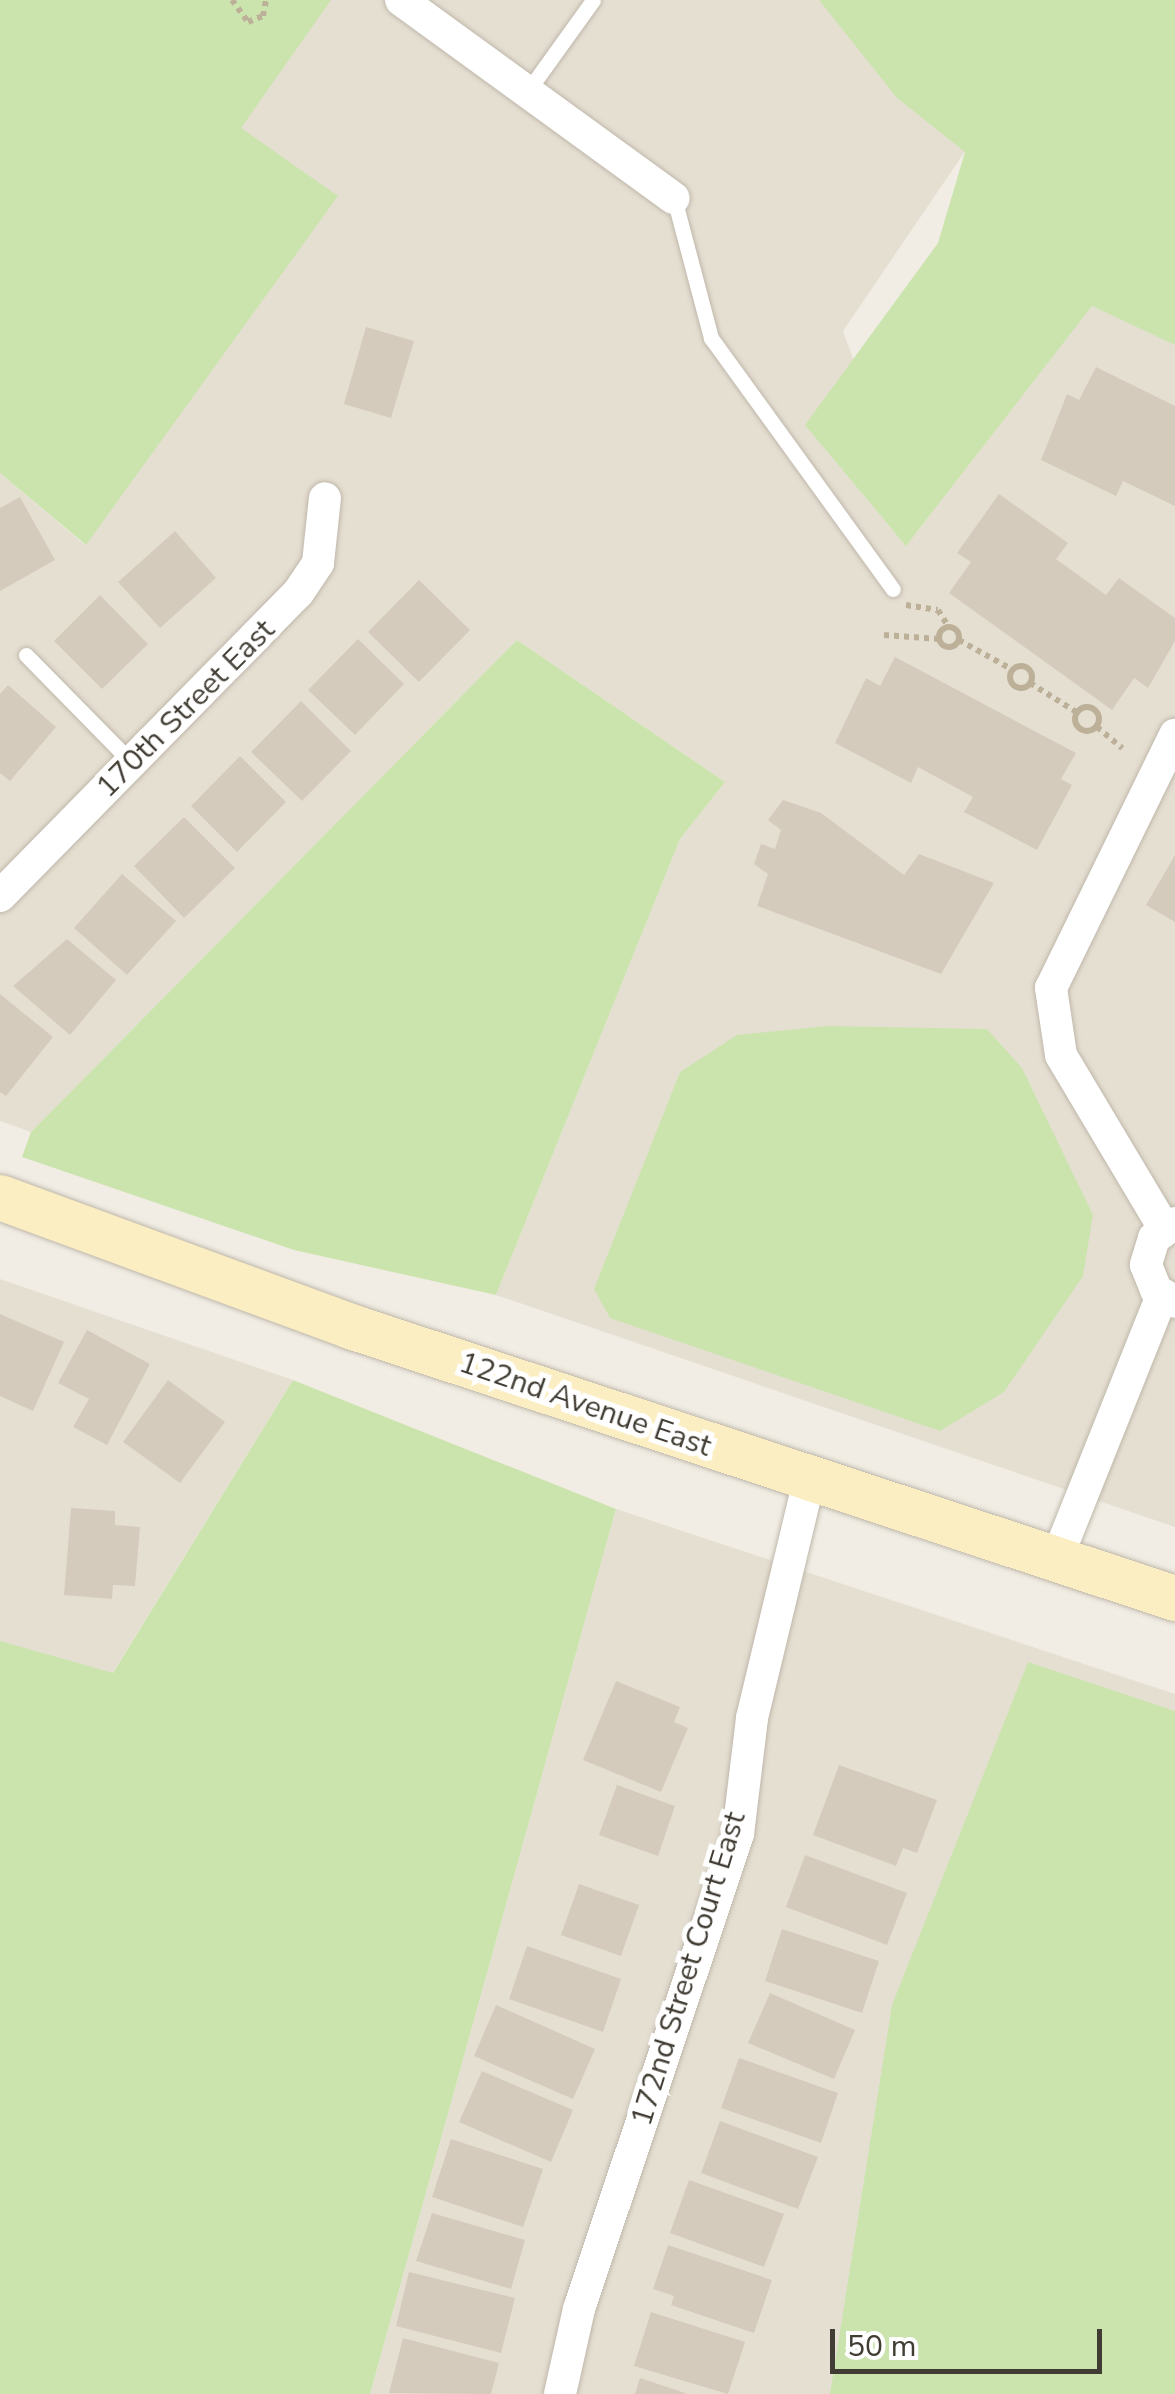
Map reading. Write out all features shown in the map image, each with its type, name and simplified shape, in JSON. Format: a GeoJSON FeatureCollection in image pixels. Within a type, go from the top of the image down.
{"type":"FeatureCollection","features":[{"type":"Feature","properties":{"kind":"main road","name":"122nd Avenue East"},"geometry":{"type":"LineString","coordinates":[[0,1197],[810,1480],[1175,1598]]}},
{"type":"Feature","properties":{"kind":"street"},"geometry":{"type":"LineString","coordinates":[[401,0],[674,198]]}},
{"type":"Feature","properties":{"kind":"street","name":"170th Street East"},"geometry":{"type":"LineString","coordinates":[[0,896],[298,592],[318,563],[325,498]]}},
{"type":"Feature","properties":{"kind":"street"},"geometry":{"type":"LineString","coordinates":[[1058,1558],[1169,1298],[1146,1264],[1170,1226],[1062,1055],[1051,988],[1175,735]]}},
{"type":"Feature","properties":{"kind":"street","name":"172nd Street Court East"},"geometry":{"type":"LineString","coordinates":[[560,2394],[579,2309],[738,1834],[752,1718],[810,1480]]}},
{"type":"Feature","properties":{"kind":"lane"},"geometry":{"type":"LineString","coordinates":[[527,92],[593,0]]}},
{"type":"Feature","properties":{"kind":"lane"},"geometry":{"type":"LineString","coordinates":[[674,198],[711,338],[893,589]]}},
{"type":"Feature","properties":{"kind":"lane"},"geometry":{"type":"LineString","coordinates":[[26,655],[133,764]]}},
{"type":"Feature","properties":{"kind":"path"},"geometry":{"type":"LineString","coordinates":[[232,0],[248,22],[263,16],[266,0]]}},
{"type":"Feature","properties":{"kind":"path"},"geometry":{"type":"LineString","coordinates":[[911,611],[938,610],[959,640],[1013,670],[1026,667],[1030,684]]}},
{"type":"Feature","properties":{"kind":"path"},"geometry":{"type":"LineString","coordinates":[[939,639],[948,626]]}},
{"type":"Feature","properties":{"kind":"path"},"geometry":{"type":"LineString","coordinates":[[884,635],[939,639],[948,647],[959,640]]}},
{"type":"Feature","properties":{"kind":"path"},"geometry":{"type":"LineString","coordinates":[[1013,670],[1014,685],[1030,684],[1078,713],[1094,710],[1097,726],[1122,748]]}},
{"type":"Feature","properties":{"kind":"path"},"geometry":{"type":"LineString","coordinates":[[1078,713],[1079,728],[1097,726]]}},
{"type":"Feature","properties":{"kind":"shaded area"},"geometry":{"type":"Polygon","coordinates":[[[56,0],[1032,0],[1057,16],[843,331],[917,532],[1092,305],[1175,334],[1175,1527],[496,1295],[680,839],[725,782],[517,640],[31,1132],[0,1121],[0,473],[85,545],[56,0]]]}},
{"type":"Feature","properties":{"kind":"shaded area"},"geometry":{"type":"Polygon","coordinates":[[[0,1279],[293,1380],[112,1674],[0,1825],[0,1279]]]}},
{"type":"Feature","properties":{"kind":"shaded area"},"geometry":{"type":"Polygon","coordinates":[[[616,1509],[1175,1694],[1175,2394],[370,2394],[616,1509]]]}},
{"type":"Feature","properties":{"kind":"green space"},"geometry":{"type":"Polygon","coordinates":[[[0,0],[331,0],[241,128],[338,196],[86,545],[0,473],[0,0]]]}},
{"type":"Feature","properties":{"kind":"green space"},"geometry":{"type":"Polygon","coordinates":[[[819,0],[1175,0],[1175,345],[1092,306],[906,546],[805,425],[938,243],[965,152],[897,98],[819,0]]]}},
{"type":"Feature","properties":{"kind":"green space"},"geometry":{"type":"Polygon","coordinates":[[[517,640],[725,782],[680,839],[496,1295],[294,1250],[22,1157],[31,1132],[517,640]]]}},
{"type":"Feature","properties":{"kind":"green space"},"geometry":{"type":"Polygon","coordinates":[[[828,1026],[987,1029],[1022,1068],[1093,1215],[1083,1276],[1004,1392],[940,1431],[610,1318],[594,1289],[680,1072],[737,1035],[828,1026]]]}},
{"type":"Feature","properties":{"kind":"green space"},"geometry":{"type":"Polygon","coordinates":[[[293,1380],[616,1509],[370,2394],[0,2394],[0,1641],[113,1673],[293,1380]]]}},
{"type":"Feature","properties":{"kind":"green space"},"geometry":{"type":"Polygon","coordinates":[[[1028,1662],[1175,1711],[1175,2394],[830,2394],[892,2005],[1028,1662]]]}},
{"type":"Feature","properties":{"kind":"building"},"geometry":{"type":"Polygon","coordinates":[[[366,327],[414,341],[391,418],[344,404],[366,327]]]}},
{"type":"Feature","properties":{"kind":"building"},"geometry":{"type":"Polygon","coordinates":[[[1096,367],[1175,406],[1175,506],[1123,481],[1116,496],[1041,460],[1067,394],[1079,400],[1096,367]]]}},
{"type":"Feature","properties":{"kind":"building"},"geometry":{"type":"Polygon","coordinates":[[[999,494],[1068,543],[1056,559],[1106,595],[1119,578],[1175,618],[1175,641],[1148,688],[1134,678],[1112,710],[949,593],[971,562],[957,553],[999,494]]]}},
{"type":"Feature","properties":{"kind":"building"},"geometry":{"type":"Polygon","coordinates":[[[20,497],[55,560],[0,591],[0,508],[20,497]]]}},
{"type":"Feature","properties":{"kind":"building"},"geometry":{"type":"Polygon","coordinates":[[[175,531],[216,578],[160,628],[118,582],[175,531]]]}},
{"type":"Feature","properties":{"kind":"building"},"geometry":{"type":"Polygon","coordinates":[[[419,580],[470,630],[419,682],[368,632],[419,580]]]}},
{"type":"Feature","properties":{"kind":"building"},"geometry":{"type":"Polygon","coordinates":[[[100,595],[148,644],[102,689],[54,641],[100,595]]]}},
{"type":"Feature","properties":{"kind":"building"},"geometry":{"type":"Polygon","coordinates":[[[358,639],[404,684],[355,735],[308,690],[358,639]]]}},
{"type":"Feature","properties":{"kind":"building"},"geometry":{"type":"Polygon","coordinates":[[[895,657],[1076,753],[1061,779],[1072,785],[1037,850],[964,812],[973,797],[918,767],[911,783],[835,743],[866,678],[880,686],[895,657]]]}},
{"type":"Feature","properties":{"kind":"building"},"geometry":{"type":"Polygon","coordinates":[[[8,685],[56,727],[10,781],[0,773],[0,694],[8,685]]]}},
{"type":"Feature","properties":{"kind":"building"},"geometry":{"type":"Polygon","coordinates":[[[301,701],[351,751],[302,801],[251,752],[301,701]]]}},
{"type":"Feature","properties":{"kind":"building"},"geometry":{"type":"Polygon","coordinates":[[[240,756],[286,802],[237,852],[191,806],[240,756]]]}},
{"type":"Feature","properties":{"kind":"building"},"geometry":{"type":"Polygon","coordinates":[[[783,800],[821,813],[904,875],[919,854],[994,883],[941,974],[757,906],[768,874],[754,864],[761,844],[775,849],[781,830],[768,820],[783,800]]]}},
{"type":"Feature","properties":{"kind":"building"},"geometry":{"type":"Polygon","coordinates":[[[184,817],[235,868],[184,918],[134,866],[184,817]]]}},
{"type":"Feature","properties":{"kind":"building"},"geometry":{"type":"Polygon","coordinates":[[[1175,855],[1175,922],[1146,905],[1175,855]]]}},
{"type":"Feature","properties":{"kind":"building"},"geometry":{"type":"Polygon","coordinates":[[[122,874],[176,921],[127,975],[74,928],[122,874]]]}},
{"type":"Feature","properties":{"kind":"building"},"geometry":{"type":"Polygon","coordinates":[[[67,939],[116,980],[70,1035],[13,986],[67,939]]]}},
{"type":"Feature","properties":{"kind":"building"},"geometry":{"type":"Polygon","coordinates":[[[0,994],[53,1037],[6,1096],[0,1092],[0,994]]]}},
{"type":"Feature","properties":{"kind":"building"},"geometry":{"type":"Polygon","coordinates":[[[0,1314],[64,1342],[33,1411],[0,1396],[0,1314]]]}},
{"type":"Feature","properties":{"kind":"building"},"geometry":{"type":"Polygon","coordinates":[[[87,1330],[150,1364],[107,1445],[73,1427],[89,1399],[58,1383],[87,1330]]]}},
{"type":"Feature","properties":{"kind":"building"},"geometry":{"type":"Polygon","coordinates":[[[168,1380],[225,1422],[180,1483],[123,1442],[168,1380]]]}},
{"type":"Feature","properties":{"kind":"building"},"geometry":{"type":"Polygon","coordinates":[[[71,1508],[115,1511],[115,1525],[140,1527],[135,1586],[113,1585],[112,1599],[64,1595],[71,1508]]]}},
{"type":"Feature","properties":{"kind":"building"},"geometry":{"type":"Polygon","coordinates":[[[616,1681],[680,1707],[674,1722],[688,1728],[661,1792],[583,1760],[616,1681]]]}},
{"type":"Feature","properties":{"kind":"building"},"geometry":{"type":"Polygon","coordinates":[[[839,1765],[937,1800],[917,1853],[903,1848],[896,1866],[813,1835],[839,1765]]]}},
{"type":"Feature","properties":{"kind":"building"},"geometry":{"type":"Polygon","coordinates":[[[617,1785],[675,1806],[658,1856],[599,1835],[617,1785]]]}},
{"type":"Feature","properties":{"kind":"building"},"geometry":{"type":"Polygon","coordinates":[[[805,1855],[907,1893],[887,1945],[786,1907],[805,1855]]]}},
{"type":"Feature","properties":{"kind":"building"},"geometry":{"type":"Polygon","coordinates":[[[579,1884],[639,1905],[621,1956],[561,1935],[579,1884]]]}},
{"type":"Feature","properties":{"kind":"building"},"geometry":{"type":"Polygon","coordinates":[[[782,1929],[879,1961],[862,2013],[765,1981],[782,1929]]]}},
{"type":"Feature","properties":{"kind":"building"},"geometry":{"type":"Polygon","coordinates":[[[527,1946],[621,1979],[603,2032],[509,1999],[527,1946]]]}},
{"type":"Feature","properties":{"kind":"building"},"geometry":{"type":"Polygon","coordinates":[[[770,1993],[855,2030],[834,2079],[748,2043],[770,1993]]]}},
{"type":"Feature","properties":{"kind":"building"},"geometry":{"type":"Polygon","coordinates":[[[496,2005],[595,2049],[573,2099],[474,2056],[496,2005]]]}},
{"type":"Feature","properties":{"kind":"building"},"geometry":{"type":"Polygon","coordinates":[[[739,2058],[838,2093],[821,2143],[721,2108],[739,2058]]]}},
{"type":"Feature","properties":{"kind":"building"},"geometry":{"type":"Polygon","coordinates":[[[482,2071],[573,2110],[551,2162],[459,2122],[482,2071]]]}},
{"type":"Feature","properties":{"kind":"building"},"geometry":{"type":"Polygon","coordinates":[[[720,2121],[818,2157],[798,2209],[701,2173],[720,2121]]]}},
{"type":"Feature","properties":{"kind":"building"},"geometry":{"type":"Polygon","coordinates":[[[451,2139],[543,2169],[523,2227],[432,2197],[451,2139]]]}},
{"type":"Feature","properties":{"kind":"building"},"geometry":{"type":"Polygon","coordinates":[[[689,2180],[784,2214],[764,2267],[670,2233],[689,2180]]]}},
{"type":"Feature","properties":{"kind":"building"},"geometry":{"type":"Polygon","coordinates":[[[432,2213],[525,2240],[511,2289],[416,2261],[432,2213]]]}},
{"type":"Feature","properties":{"kind":"building"},"geometry":{"type":"Polygon","coordinates":[[[668,2245],[772,2280],[754,2333],[671,2305],[674,2296],[653,2289],[668,2245]]]}},
{"type":"Feature","properties":{"kind":"building"},"geometry":{"type":"Polygon","coordinates":[[[409,2272],[515,2298],[501,2353],[396,2326],[409,2272]]]}},
{"type":"Feature","properties":{"kind":"building"},"geometry":{"type":"Polygon","coordinates":[[[651,2312],[745,2342],[728,2394],[634,2366],[651,2312]]]}},
{"type":"Feature","properties":{"kind":"building"},"geometry":{"type":"Polygon","coordinates":[[[403,2338],[499,2363],[491,2394],[389,2393],[403,2338]]]}},
{"type":"Feature","properties":{"kind":"building"},"geometry":{"type":"Polygon","coordinates":[[[640,2378],[685,2393],[685,2394],[635,2394],[640,2378]]]}}]}
